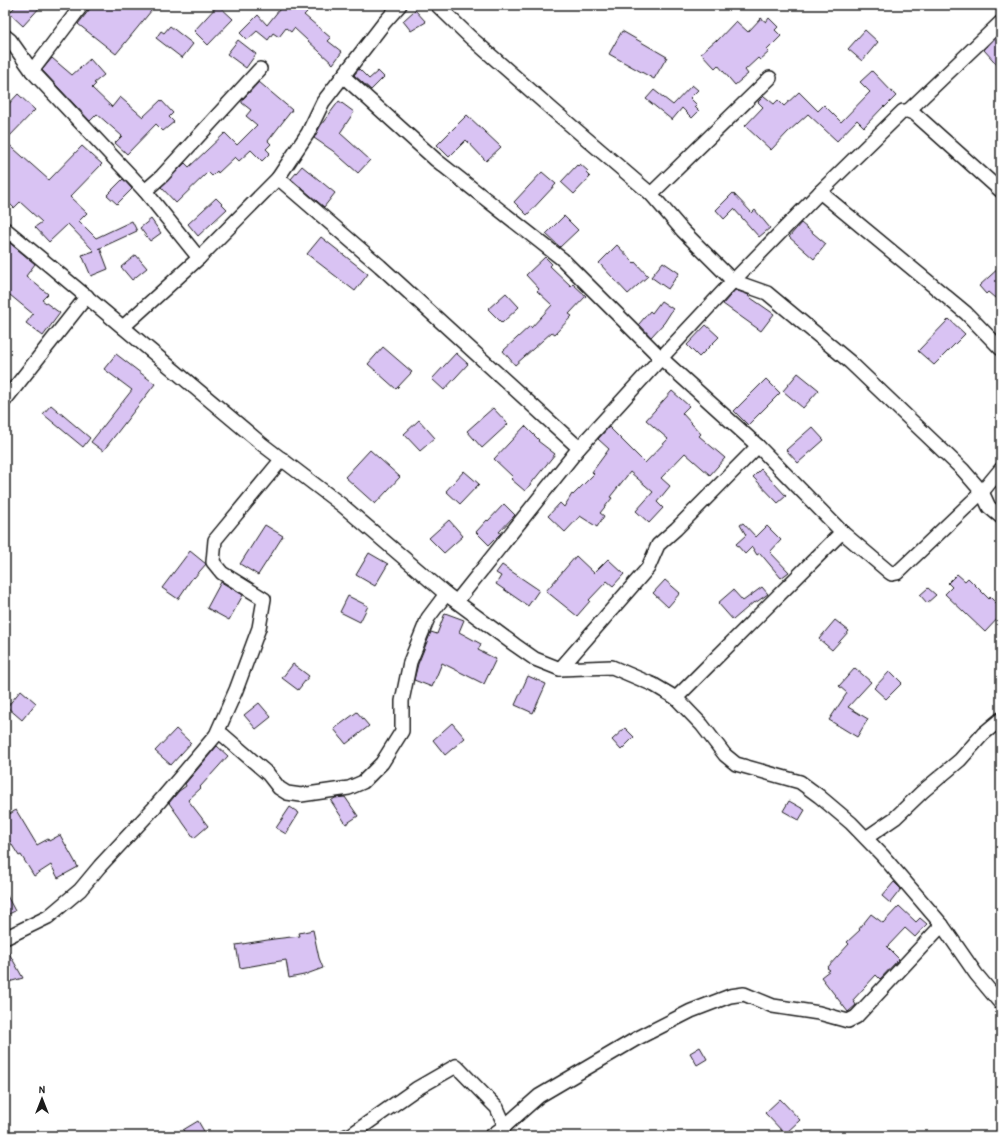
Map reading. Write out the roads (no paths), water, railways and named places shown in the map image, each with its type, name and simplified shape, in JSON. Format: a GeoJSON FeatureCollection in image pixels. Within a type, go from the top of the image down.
{"type":"FeatureCollection","features":[{"type":"Feature","properties":{"kind":"street"},"geometry":{"type":"LineString","coordinates":[[32,71],[82,5]]}},
{"type":"Feature","properties":{"kind":"street"},"geometry":{"type":"LineString","coordinates":[[124,327],[199,258],[278,178],[308,134],[323,102],[384,23],[400,5]]}},
{"type":"Feature","properties":{"kind":"street"},"geometry":{"type":"LineString","coordinates":[[437,5],[470,37],[651,194],[683,231],[733,281],[767,293],[850,362],[963,470],[982,492],[989,507],[1001,517]]}},
{"type":"Feature","properties":{"kind":"street"},"geometry":{"type":"LineString","coordinates":[[908,111],[1001,22]]}},
{"type":"Feature","properties":{"kind":"street"},"geometry":{"type":"LineString","coordinates":[[5,36],[10,40],[32,71],[145,191],[199,258]]}},
{"type":"Feature","properties":{"kind":"street"},"geometry":{"type":"LineString","coordinates":[[145,191],[162,176],[260,69]]}},
{"type":"Feature","properties":{"kind":"street"},"geometry":{"type":"LineString","coordinates":[[343,76],[436,160],[562,259],[661,358],[758,446],[842,532],[892,574],[897,573],[982,492],[1001,469]]}},
{"type":"Feature","properties":{"kind":"street"},"geometry":{"type":"LineString","coordinates":[[651,194],[770,78]]}},
{"type":"Feature","properties":{"kind":"street"},"geometry":{"type":"LineString","coordinates":[[216,735],[223,735],[268,774],[279,788],[288,793],[301,795],[349,788],[363,782],[382,763],[402,731],[402,701],[410,662],[428,618],[452,598],[579,448],[733,281],[820,192],[903,111],[908,111],[915,114],[1001,191]]}},
{"type":"Feature","properties":{"kind":"street"},"geometry":{"type":"LineString","coordinates":[[278,178],[380,266],[579,448]]}},
{"type":"Feature","properties":{"kind":"street"},"geometry":{"type":"LineString","coordinates":[[820,192],[966,313],[1001,348]]}},
{"type":"Feature","properties":{"kind":"street"},"geometry":{"type":"LineString","coordinates":[[5,229],[87,296],[263,445],[344,506],[452,598],[535,659],[560,669],[612,667],[654,685],[676,698],[702,725],[725,755],[736,764],[800,782],[851,823],[882,855],[942,925],[976,974],[1001,1004]]}},
{"type":"Feature","properties":{"kind":"street"},"geometry":{"type":"LineString","coordinates":[[5,400],[87,296]]}},
{"type":"Feature","properties":{"kind":"street"},"geometry":{"type":"LineString","coordinates":[[560,669],[648,568],[658,545],[676,530],[758,446]]}},
{"type":"Feature","properties":{"kind":"street"},"geometry":{"type":"LineString","coordinates":[[5,938],[48,917],[80,890],[100,866],[154,808],[216,735],[236,690],[259,628],[264,599],[222,573],[213,562],[215,540],[282,459]]}},
{"type":"Feature","properties":{"kind":"street"},"geometry":{"type":"LineString","coordinates":[[676,698],[842,532]]}},
{"type":"Feature","properties":{"kind":"street"},"geometry":{"type":"LineString","coordinates":[[866,838],[895,818],[922,792],[960,760],[984,734],[1001,719]]}},
{"type":"Feature","properties":{"kind":"street"},"geometry":{"type":"LineString","coordinates":[[491,1136],[505,1126],[539,1096],[636,1038],[691,1010],[730,996],[744,994],[773,1006],[819,1013],[848,1020],[856,1018],[942,925]]}},
{"type":"Feature","properties":{"kind":"street"},"geometry":{"type":"LineString","coordinates":[[346,1136],[352,1134],[416,1090],[456,1066],[497,1108],[505,1126]]}}]}
